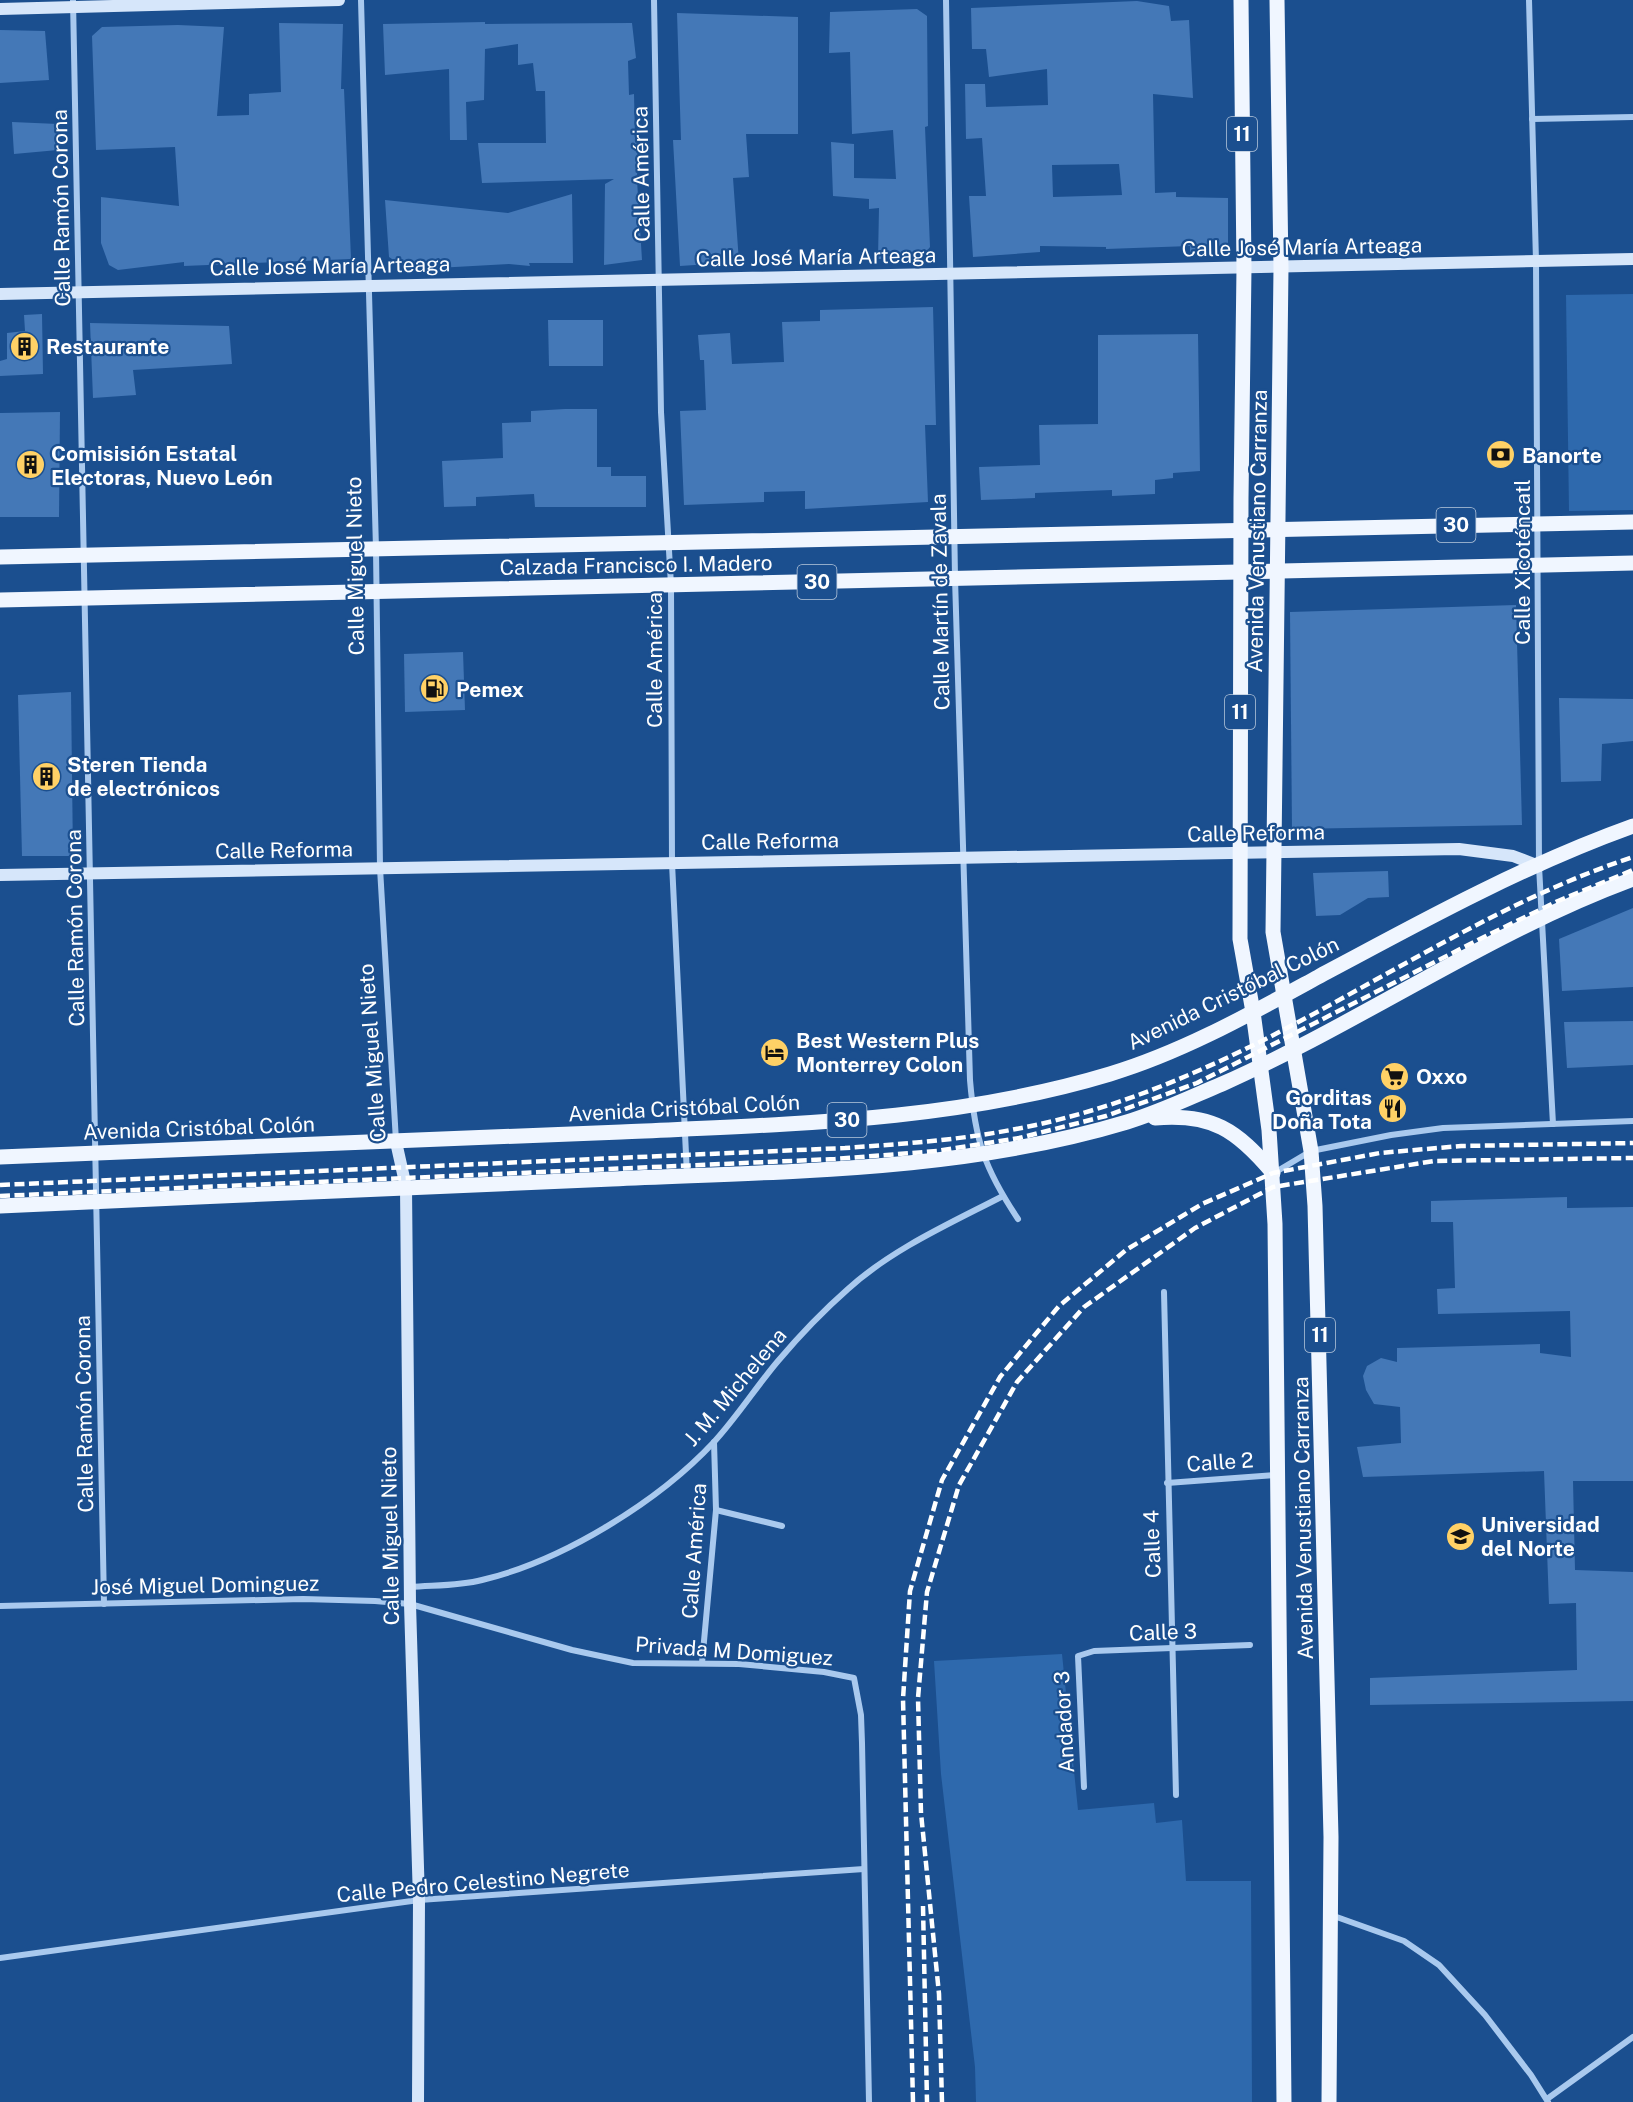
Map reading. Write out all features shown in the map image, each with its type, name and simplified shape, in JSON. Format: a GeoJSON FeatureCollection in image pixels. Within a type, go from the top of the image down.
{"type":"FeatureCollection","features":[{"type":"Feature","properties":{"kind":"main road","name":"Avenida Venustiano Carranza"},"geometry":{"type":"LineString","coordinates":[[1241,0],[1244,268],[1240,939],[1253,1012],[1273,1173],[1284,1894],[1284,2102]]}},
{"type":"Feature","properties":{"kind":"main road","name":"Avenida Venustiano Carranza"},"geometry":{"type":"LineString","coordinates":[[1277,0],[1281,268],[1273,932],[1311,1151],[1317,1248],[1330,1915],[1329,2102]]}},
{"type":"Feature","properties":{"kind":"main road","name":"Calzada Francisco I. Madero"},"geometry":{"type":"LineString","coordinates":[[0,557],[1633,522]]}},
{"type":"Feature","properties":{"kind":"main road","name":"Calzada Francisco I. Madero"},"geometry":{"type":"LineString","coordinates":[[0,600],[1633,563]]}},
{"type":"Feature","properties":{"kind":"main road","name":"Avenida Cristóbal Colón"},"geometry":{"type":"LineString","coordinates":[[0,1156],[686,1129],[823,1122],[973,1107],[1051,1091],[1116,1072],[1253,1012],[1466,900],[1596,839],[1633,826]]}},
{"type":"Feature","properties":{"kind":"main road","name":"30"},"geometry":{"type":"LineString","coordinates":[[0,1206],[862,1166],[982,1154],[1041,1144],[1131,1121],[1260,1067],[1446,967],[1541,919],[1600,891],[1633,879]]}},
{"type":"Feature","properties":{"kind":"main road"},"geometry":{"type":"LineString","coordinates":[[1131,1121],[1178,1116],[1214,1122],[1248,1145],[1273,1173]]}},
{"type":"Feature","properties":{"kind":"street"},"geometry":{"type":"LineString","coordinates":[[0,9],[74,4],[339,0]]}},
{"type":"Feature","properties":{"kind":"street","name":"Calle Miguel Nieto"},"geometry":{"type":"LineString","coordinates":[[361,0],[366,284],[376,549],[380,868],[396,1142],[406,1187],[410,1604],[419,1900],[418,2102]]}},
{"type":"Feature","properties":{"kind":"street","name":"Calle América"},"geometry":{"type":"LineString","coordinates":[[654,0],[661,412],[671,585],[672,863],[687,1175]]}},
{"type":"Feature","properties":{"kind":"street","name":"Calle Martín de Zavala"},"geometry":{"type":"LineString","coordinates":[[946,0],[955,578],[973,1107],[982,1154],[1003,1196],[1018,1219]]}},
{"type":"Feature","properties":{"kind":"street","name":"Calle Xicoténcatl"},"geometry":{"type":"LineString","coordinates":[[1529,0],[1536,261],[1539,866],[1553,1124]]}},
{"type":"Feature","properties":{"kind":"street","name":"Calle Ramón Corona"},"geometry":{"type":"LineString","coordinates":[[74,4],[105,1604]]}},
{"type":"Feature","properties":{"kind":"street"},"geometry":{"type":"LineString","coordinates":[[1532,119],[1633,117]]}},
{"type":"Feature","properties":{"kind":"street","name":"Calle José María Arteaga"},"geometry":{"type":"LineString","coordinates":[[0,294],[366,284],[949,275],[1633,259]]}},
{"type":"Feature","properties":{"kind":"street","name":"Calle Reforma"},"geometry":{"type":"LineString","coordinates":[[0,874],[1459,849],[1513,856],[1539,866]]}},
{"type":"Feature","properties":{"kind":"street"},"geometry":{"type":"LineString","coordinates":[[1273,1173],[1311,1151],[1360,1140],[1443,1128],[1633,1120]]}},
{"type":"Feature","properties":{"kind":"street","name":"J. M. Michelena"},"geometry":{"type":"LineString","coordinates":[[410,1587],[481,1581],[515,1570],[558,1551],[611,1523],[656,1492],[714,1442],[778,1360],[814,1320],[850,1287],[939,1230],[1003,1196]]}},
{"type":"Feature","properties":{"kind":"street","name":"Calle 4"},"geometry":{"type":"LineString","coordinates":[[1164,1292],[1176,1795]]}},
{"type":"Feature","properties":{"kind":"street","name":"Calle América"},"geometry":{"type":"LineString","coordinates":[[702,1663],[716,1510],[714,1442]]}},
{"type":"Feature","properties":{"kind":"street","name":"Calle 2"},"geometry":{"type":"LineString","coordinates":[[1167,1483],[1276,1475]]}},
{"type":"Feature","properties":{"kind":"street"},"geometry":{"type":"LineString","coordinates":[[716,1510],[782,1526]]}},
{"type":"Feature","properties":{"kind":"street","name":"José Miguel Dominguez"},"geometry":{"type":"LineString","coordinates":[[0,1606],[344,1599],[410,1604]]}},
{"type":"Feature","properties":{"kind":"street","name":"Privada M Domiguez"},"geometry":{"type":"LineString","coordinates":[[410,1604],[605,1658],[633,1663],[702,1663],[824,1672],[854,1678],[861,1714],[864,1869],[869,1970],[869,2102]]}},
{"type":"Feature","properties":{"kind":"street","name":"Calle 3"},"geometry":{"type":"LineString","coordinates":[[1078,1656],[1094,1651],[1250,1645]]}},
{"type":"Feature","properties":{"kind":"street","name":"Andador 3"},"geometry":{"type":"LineString","coordinates":[[1078,1656],[1084,1786]]}},
{"type":"Feature","properties":{"kind":"street","name":"Calle Pedro Celestino Negrete"},"geometry":{"type":"LineString","coordinates":[[0,1958],[419,1900],[864,1869]]}},
{"type":"Feature","properties":{"kind":"street"},"geometry":{"type":"LineString","coordinates":[[1330,1915],[1404,1941],[1439,1965],[1485,2015],[1532,2075],[1547,2100],[1633,2037]]}},
{"type":"Feature","properties":{"kind":"shaded area"},"geometry":{"type":"Polygon","coordinates":[[[1633,294],[1633,510],[1569,511],[1566,295],[1633,294]]]}},
{"type":"Feature","properties":{"kind":"shaded area"},"geometry":{"type":"Polygon","coordinates":[[[1062,1654],[1078,1810],[1154,1803],[1156,1823],[1182,1820],[1186,1881],[1251,1881],[1252,2102],[976,2102],[975,2067],[941,1774],[934,1661],[1062,1654]]]}},
{"type":"Feature","properties":{"kind":"building"},"geometry":{"type":"Polygon","coordinates":[[[1137,1],[1169,6],[1171,21],[1189,20],[1193,98],[1153,94],[1155,193],[1176,192],[1176,197],[1228,198],[1228,246],[1190,252],[1190,246],[1106,249],[1106,247],[1040,246],[1040,252],[973,257],[969,196],[986,196],[982,138],[966,139],[965,84],[985,84],[986,107],[1048,105],[1047,69],[989,77],[986,49],[972,49],[971,8],[1137,1]],[[1119,164],[1052,165],[1053,197],[1122,195],[1119,164]]]}},
{"type":"Feature","properties":{"kind":"building"},"geometry":{"type":"Polygon","coordinates":[[[917,9],[927,16],[928,126],[925,127],[930,247],[921,258],[878,259],[879,208],[869,209],[869,199],[833,196],[831,142],[854,144],[854,178],[896,179],[893,130],[852,134],[850,52],[829,53],[830,12],[917,9]]]}},
{"type":"Feature","properties":{"kind":"building"},"geometry":{"type":"Polygon","coordinates":[[[677,13],[798,17],[798,134],[746,134],[749,177],[733,178],[739,262],[680,266],[673,140],[681,140],[677,13]]]}},
{"type":"Feature","properties":{"kind":"building"},"geometry":{"type":"Polygon","coordinates":[[[485,22],[485,24],[632,23],[636,58],[628,61],[629,95],[634,94],[635,138],[638,138],[637,180],[642,260],[604,265],[605,184],[614,179],[482,183],[478,143],[546,143],[545,91],[536,91],[533,63],[518,65],[518,44],[485,49],[484,100],[466,102],[467,140],[450,140],[449,69],[385,75],[383,24],[485,22]]]}},
{"type":"Feature","properties":{"kind":"building"},"geometry":{"type":"Polygon","coordinates":[[[279,23],[343,24],[341,89],[344,89],[351,259],[184,266],[184,262],[118,270],[109,265],[101,243],[101,197],[179,206],[175,147],[96,150],[92,36],[102,27],[178,25],[224,27],[217,116],[249,115],[249,94],[281,92],[279,23]]]}},
{"type":"Feature","properties":{"kind":"building"},"geometry":{"type":"Polygon","coordinates":[[[0,30],[45,31],[49,80],[0,83],[0,30]]]}},
{"type":"Feature","properties":{"kind":"building"},"geometry":{"type":"Polygon","coordinates":[[[12,122],[58,124],[58,150],[14,154],[12,122]]]}},
{"type":"Feature","properties":{"kind":"building"},"geometry":{"type":"Polygon","coordinates":[[[572,194],[573,263],[437,268],[395,261],[389,257],[385,200],[508,213],[572,194]]]}},
{"type":"Feature","properties":{"kind":"building"},"geometry":{"type":"Polygon","coordinates":[[[933,307],[936,425],[925,425],[928,502],[805,509],[805,491],[764,492],[764,502],[684,505],[680,411],[706,410],[704,360],[700,360],[698,335],[730,333],[732,364],[784,362],[782,322],[820,321],[820,310],[933,307]]]}},
{"type":"Feature","properties":{"kind":"building","name":"Restaurante"},"geometry":{"type":"Polygon","coordinates":[[[42,314],[43,374],[0,376],[0,361],[7,359],[7,333],[25,331],[24,315],[42,314]]]}},
{"type":"Feature","properties":{"kind":"building"},"geometry":{"type":"Polygon","coordinates":[[[548,320],[603,320],[603,366],[549,366],[548,320]]]}},
{"type":"Feature","properties":{"kind":"building"},"geometry":{"type":"Polygon","coordinates":[[[90,323],[229,326],[232,364],[133,370],[136,395],[93,398],[90,323]]]}},
{"type":"Feature","properties":{"kind":"building"},"geometry":{"type":"Polygon","coordinates":[[[1198,334],[1200,471],[1173,473],[1173,478],[1155,480],[1155,494],[1112,496],[1112,490],[1035,493],[1035,498],[981,500],[979,467],[1040,465],[1039,425],[1098,424],[1098,335],[1198,334]]]}},
{"type":"Feature","properties":{"kind":"building"},"geometry":{"type":"Polygon","coordinates":[[[597,409],[597,467],[611,467],[611,476],[646,476],[646,507],[535,507],[534,494],[476,497],[476,506],[444,507],[442,461],[503,458],[502,423],[531,422],[531,411],[597,409]]]}},
{"type":"Feature","properties":{"kind":"building","name":"Comisisión Estatal Electoras, Nuevo León"},"geometry":{"type":"Polygon","coordinates":[[[60,412],[59,517],[0,517],[0,413],[60,412]]]}},
{"type":"Feature","properties":{"kind":"building"},"geometry":{"type":"Polygon","coordinates":[[[1516,605],[1522,825],[1292,829],[1290,612],[1516,605]]]}},
{"type":"Feature","properties":{"kind":"building"},"geometry":{"type":"Polygon","coordinates":[[[463,652],[465,710],[405,712],[404,654],[463,652]]]}},
{"type":"Feature","properties":{"kind":"building","name":"Steren Tienda de electrónicos"},"geometry":{"type":"Polygon","coordinates":[[[71,692],[73,856],[22,856],[18,695],[71,692]]]}},
{"type":"Feature","properties":{"kind":"building"},"geometry":{"type":"Polygon","coordinates":[[[1559,698],[1633,699],[1633,741],[1602,744],[1601,781],[1561,782],[1559,698]]]}},
{"type":"Feature","properties":{"kind":"building"},"geometry":{"type":"Polygon","coordinates":[[[1388,871],[1389,897],[1368,898],[1340,915],[1316,916],[1313,873],[1388,871]]]}},
{"type":"Feature","properties":{"kind":"building"},"geometry":{"type":"Polygon","coordinates":[[[1633,908],[1633,987],[1562,991],[1559,939],[1633,908]]]}},
{"type":"Feature","properties":{"kind":"building"},"geometry":{"type":"Polygon","coordinates":[[[1633,1021],[1633,1065],[1567,1068],[1564,1022],[1633,1021]]]}},
{"type":"Feature","properties":{"kind":"building"},"geometry":{"type":"Polygon","coordinates":[[[1567,1197],[1567,1208],[1633,1207],[1633,1481],[1573,1481],[1575,1570],[1633,1572],[1633,1701],[1370,1705],[1370,1678],[1577,1670],[1576,1603],[1549,1604],[1544,1471],[1363,1477],[1357,1447],[1401,1443],[1400,1407],[1374,1404],[1366,1390],[1363,1376],[1367,1366],[1381,1358],[1397,1362],[1397,1348],[1540,1344],[1540,1353],[1571,1357],[1570,1311],[1438,1314],[1437,1289],[1455,1288],[1453,1222],[1431,1222],[1431,1201],[1567,1197]]]}},
{"type":"Feature","properties":{"kind":"railway"},"geometry":{"type":"LineString","coordinates":[[0,1185],[845,1148],[952,1139],[1016,1129],[1106,1106],[1193,1073],[1303,1019],[1520,903],[1576,878],[1633,857]]}},
{"type":"Feature","properties":{"kind":"railway"},"geometry":{"type":"LineString","coordinates":[[0,1196],[835,1159],[937,1151],[1019,1138],[1106,1116],[1197,1083],[1480,939],[1558,901],[1633,870]]}},
{"type":"Feature","properties":{"kind":"railway"},"geometry":{"type":"LineString","coordinates":[[913,2102],[903,1699],[910,1591],[942,1480],[1000,1377],[1059,1306],[1126,1250],[1202,1204],[1273,1173],[1380,1153],[1461,1146],[1633,1143]]}},
{"type":"Feature","properties":{"kind":"railway"},"geometry":{"type":"LineString","coordinates":[[942,2102],[939,1994],[921,1813],[918,1698],[927,1592],[959,1485],[1017,1382],[1084,1307],[1195,1228],[1273,1187],[1434,1161],[1633,1158]]}},
{"type":"Feature","properties":{"kind":"railway"},"geometry":{"type":"LineString","coordinates":[[923,1906],[927,2102]]}},
{"type":"Feature","properties":{"kind":"place","name":"Restaurante"},"geometry":{"type":"Point","coordinates":[25,346]}},
{"type":"Feature","properties":{"kind":"place","name":"Banorte"},"geometry":{"type":"Point","coordinates":[1501,455]}},
{"type":"Feature","properties":{"kind":"place","name":"Comisisión Estatal Electoras, Nuevo León"},"geometry":{"type":"Point","coordinates":[30,465]}},
{"type":"Feature","properties":{"kind":"place","name":"Pemex"},"geometry":{"type":"Point","coordinates":[435,689]}},
{"type":"Feature","properties":{"kind":"place","name":"Steren Tienda de electrónicos"},"geometry":{"type":"Point","coordinates":[46,776]}},
{"type":"Feature","properties":{"kind":"place","name":"Best Western Plus Monterrey Colon"},"geometry":{"type":"Point","coordinates":[775,1052]}},
{"type":"Feature","properties":{"kind":"place","name":"Oxxo"},"geometry":{"type":"Point","coordinates":[1395,1076]}},
{"type":"Feature","properties":{"kind":"place","name":"Gorditas Doña Tota"},"geometry":{"type":"Point","coordinates":[1393,1109]}},
{"type":"Feature","properties":{"kind":"place","name":"Universidad del Norte"},"geometry":{"type":"Point","coordinates":[1460,1536]}}]}
